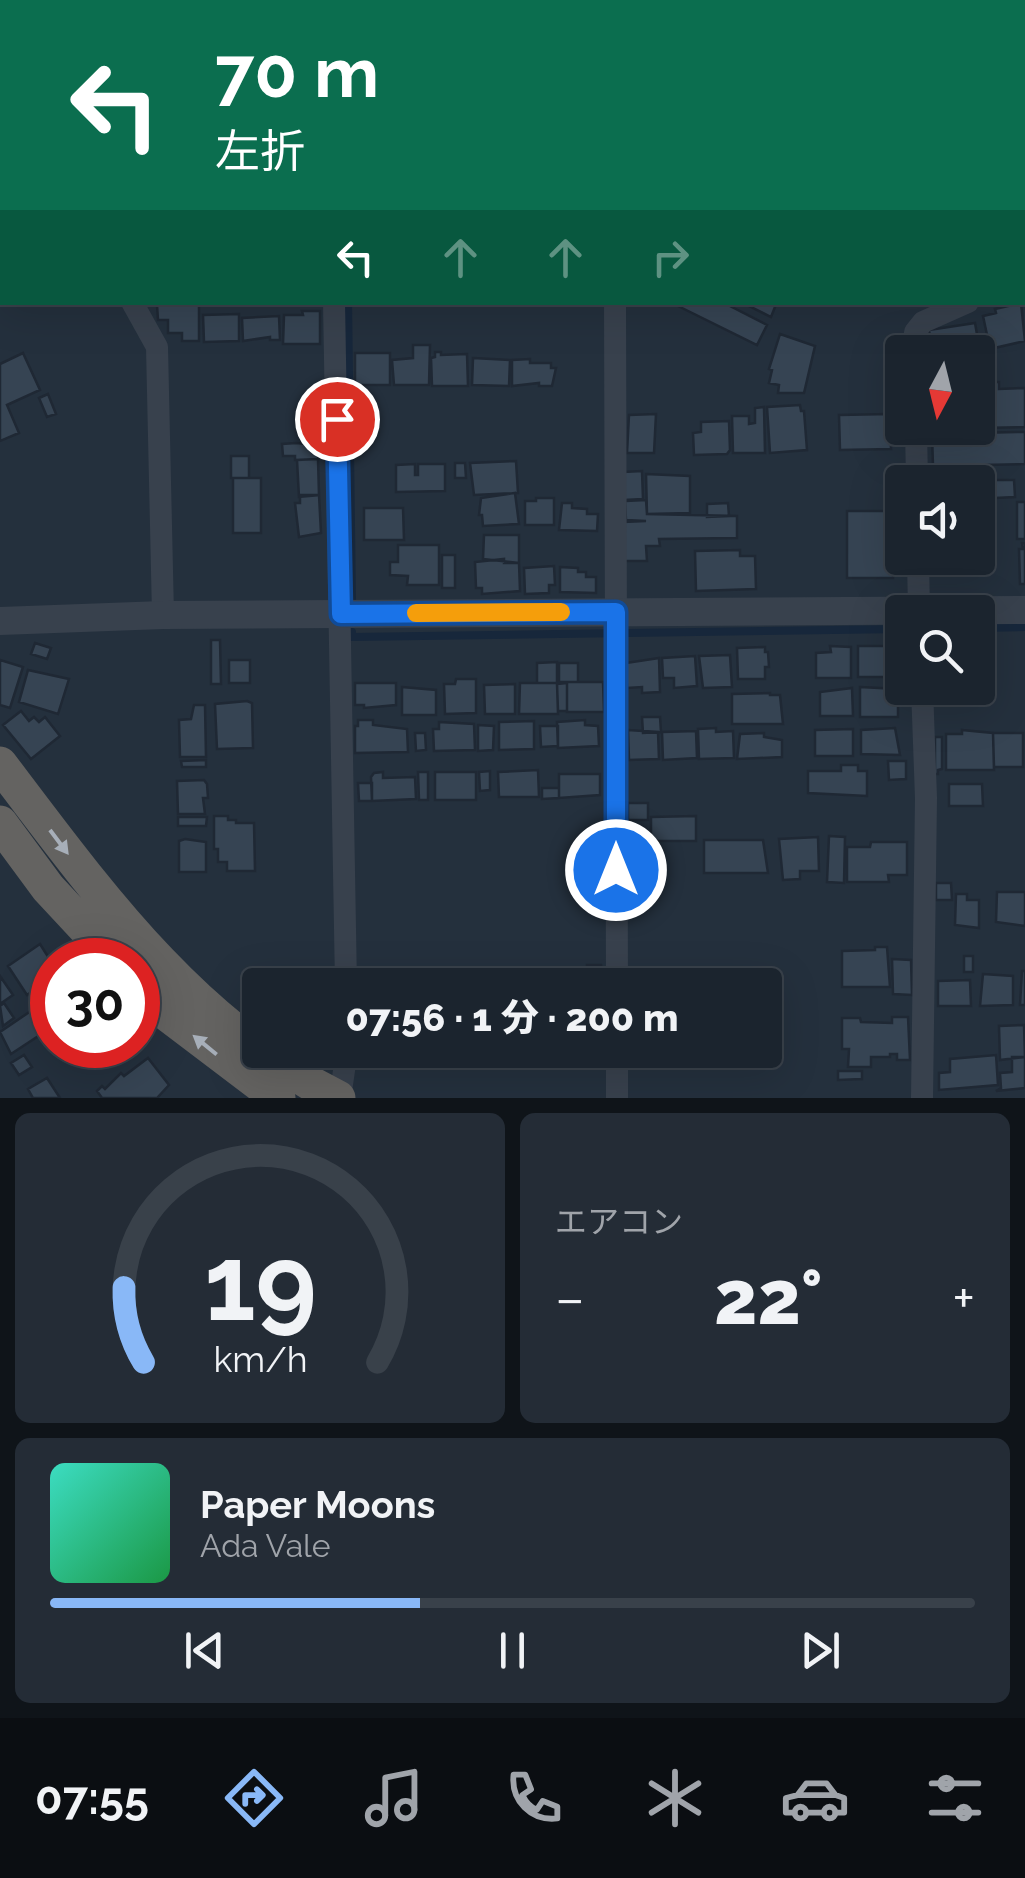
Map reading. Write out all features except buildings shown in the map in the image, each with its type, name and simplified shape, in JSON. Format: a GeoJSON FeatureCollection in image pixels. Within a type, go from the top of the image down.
{"type":"FeatureCollection","features":[{"type":"Feature","properties":{"kind":"highway"},"geometry":{"type":"LineString","coordinates":[[0,764],[78,867],[186,991],[234,1033],[301,1080],[339,1098]]}},
{"type":"Feature","properties":{"kind":"highway"},"geometry":{"type":"LineString","coordinates":[[0,824],[48,888],[95,938]]}},
{"type":"Feature","properties":{"kind":"highway"},"geometry":{"type":"LineString","coordinates":[[160,1008],[278,1098]]}},
{"type":"Feature","properties":{"kind":"street"},"geometry":{"type":"LineString","coordinates":[[134,305],[157,346],[163,615]]}},
{"type":"Feature","properties":{"kind":"street"},"geometry":{"type":"LineString","coordinates":[[334,305],[346,968]]}},
{"type":"Feature","properties":{"kind":"street"},"geometry":{"type":"LineString","coordinates":[[615,305],[617,968]]}},
{"type":"Feature","properties":{"kind":"street"},"geometry":{"type":"LineString","coordinates":[[915,335],[923,322],[961,305]]}},
{"type":"Feature","properties":{"kind":"street"},"geometry":{"type":"LineString","coordinates":[[995,611],[1025,610]]}},
{"type":"Feature","properties":{"kind":"street"},"geometry":{"type":"LineString","coordinates":[[0,622],[163,615],[341,614],[616,627],[885,614]]}},
{"type":"Feature","properties":{"kind":"street"},"geometry":{"type":"LineString","coordinates":[[922,1098],[926,798],[923,705]]}},
{"type":"Feature","properties":{"kind":"street"},"geometry":{"type":"LineString","coordinates":[[339,1098],[344,1068]]}},
{"type":"Feature","properties":{"kind":"street"},"geometry":{"type":"LineString","coordinates":[[617,1068],[618,1098]]}},
{"type":"Feature","properties":{"kind":"waterway"},"geometry":{"type":"LineString","coordinates":[[348,305],[352,601]]}},
{"type":"Feature","properties":{"kind":"waterway"},"geometry":{"type":"LineString","coordinates":[[995,628],[1025,627]]}},
{"type":"Feature","properties":{"kind":"waterway"},"geometry":{"type":"LineString","coordinates":[[352,632],[352,637],[885,629]]}},
{"type":"Feature","properties":{"kind":"slow traffic"},"geometry":{"type":"LineString","coordinates":[[416,613],[561,612]]}},
{"type":"Feature","properties":{"kind":"route"},"geometry":{"type":"LineString","coordinates":[[337,419],[341,614],[616,612],[616,870]]}}]}
